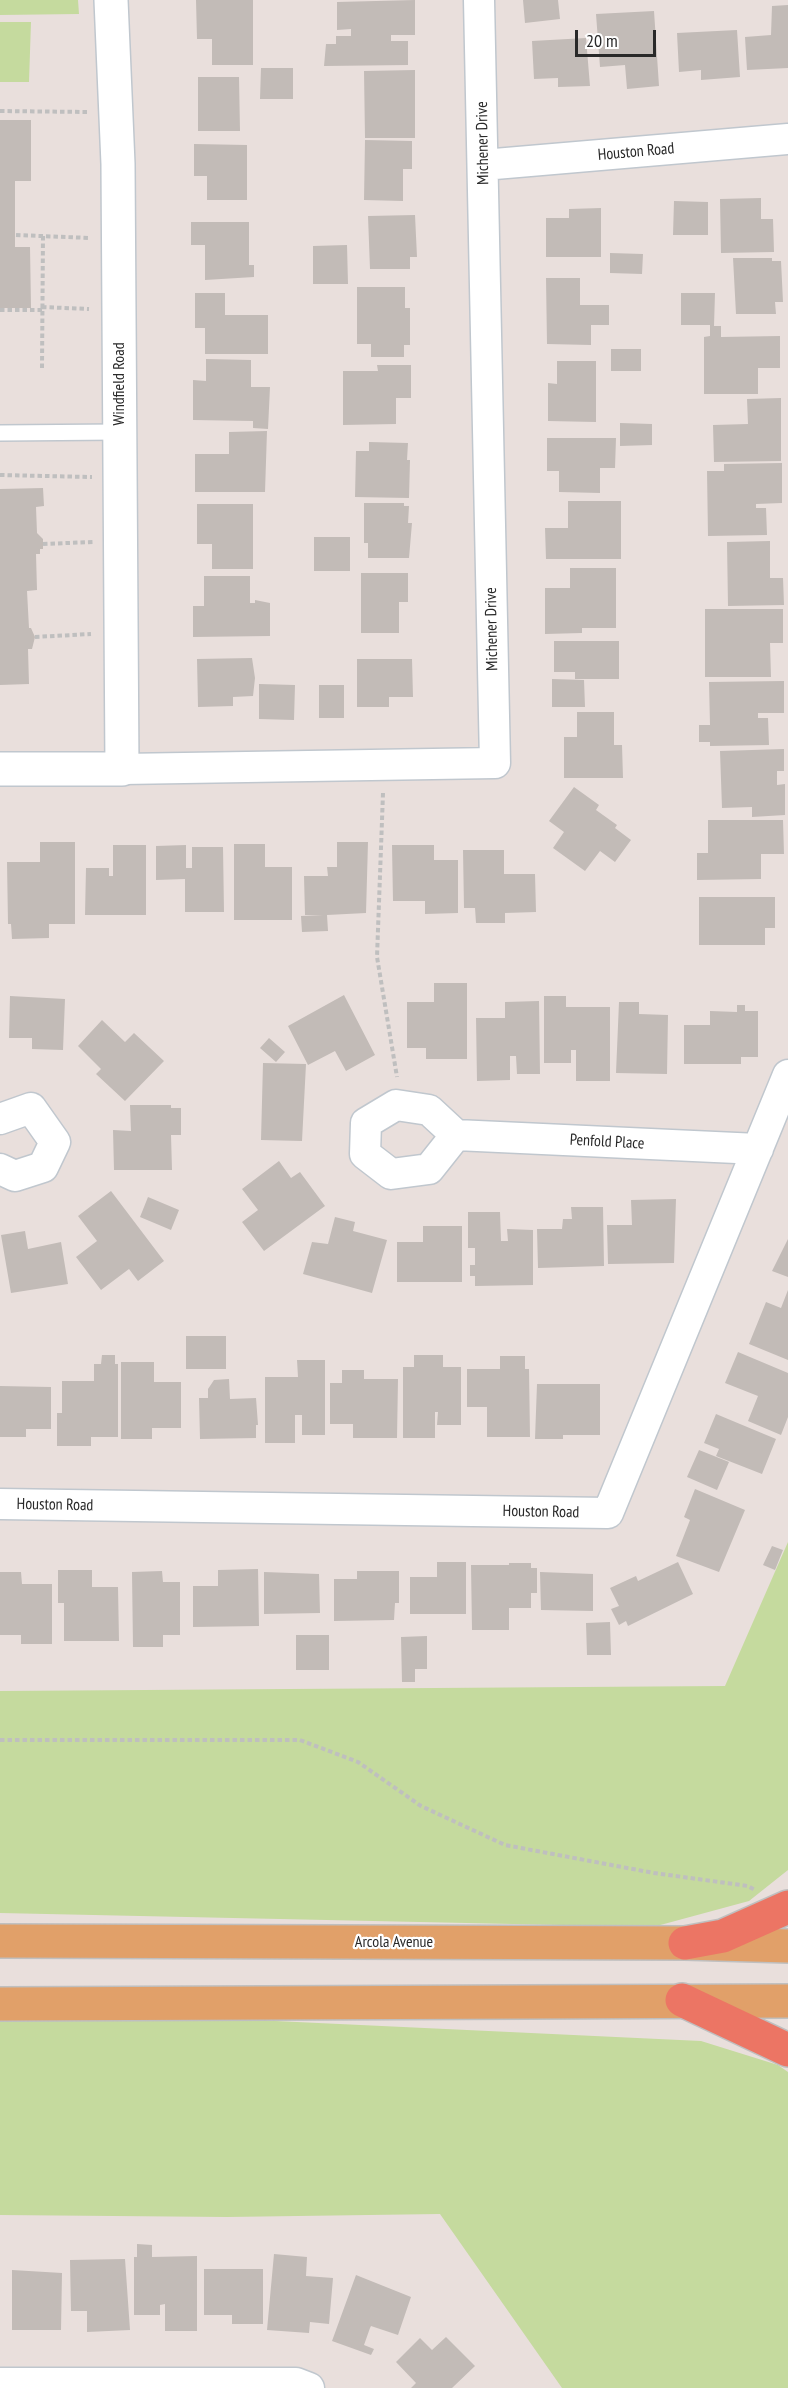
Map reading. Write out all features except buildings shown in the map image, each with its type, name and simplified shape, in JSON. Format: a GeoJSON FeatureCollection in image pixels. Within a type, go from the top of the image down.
{"type":"FeatureCollection","features":[{"type":"Feature","properties":{"kind":"highway"},"geometry":{"type":"LineString","coordinates":[[685,1943],[723,1936],[788,1907]]}},
{"type":"Feature","properties":{"kind":"highway"},"geometry":{"type":"LineString","coordinates":[[682,2000],[788,2050]]}},
{"type":"Feature","properties":{"kind":"main road","name":"Arcola Avenue"},"geometry":{"type":"LineString","coordinates":[[0,1941],[685,1943],[788,1946]]}},
{"type":"Feature","properties":{"kind":"main road"},"geometry":{"type":"LineString","coordinates":[[0,2004],[788,2001]]}},
{"type":"Feature","properties":{"kind":"street","name":"Windfield Road"},"geometry":{"type":"LineString","coordinates":[[111,0],[119,309],[122,769]]}},
{"type":"Feature","properties":{"kind":"street","name":"Michener Drive"},"geometry":{"type":"LineString","coordinates":[[0,769],[495,763],[479,0]]}},
{"type":"Feature","properties":{"kind":"street","name":"Houston Road"},"geometry":{"type":"LineString","coordinates":[[483,165],[788,140]]}},
{"type":"Feature","properties":{"kind":"street","name":"Houston Road"},"geometry":{"type":"LineString","coordinates":[[0,1504],[608,1514],[788,1075]]}},
{"type":"Feature","properties":{"kind":"street"},"geometry":{"type":"LineString","coordinates":[[396,1105],[429,1110],[456,1135],[429,1169],[391,1174],[365,1154],[366,1123],[396,1105]]}},
{"type":"Feature","properties":{"kind":"street"},"geometry":{"type":"LineString","coordinates":[[0,1119],[31,1108],[55,1142],[44,1167],[15,1176],[0,1169]]}},
{"type":"Feature","properties":{"kind":"street","name":"Penfold Place"},"geometry":{"type":"LineString","coordinates":[[456,1135],[758,1149]]}},
{"type":"Feature","properties":{"kind":"street"},"geometry":{"type":"LineString","coordinates":[[0,2383],[296,2383],[309,2388]]}},
{"type":"Feature","properties":{"kind":"lane"},"geometry":{"type":"LineString","coordinates":[[0,433],[119,432]]}},
{"type":"Feature","properties":{"kind":"path"},"geometry":{"type":"LineString","coordinates":[[0,111],[115,113]]}},
{"type":"Feature","properties":{"kind":"path"},"geometry":{"type":"LineString","coordinates":[[16,235],[118,240]]}},
{"type":"Feature","properties":{"kind":"path"},"geometry":{"type":"LineString","coordinates":[[42,235],[42,368]]}},
{"type":"Feature","properties":{"kind":"path"},"geometry":{"type":"LineString","coordinates":[[0,310],[119,309]]}},
{"type":"Feature","properties":{"kind":"path"},"geometry":{"type":"LineString","coordinates":[[0,475],[120,478]]}},
{"type":"Feature","properties":{"kind":"path"},"geometry":{"type":"LineString","coordinates":[[43,544],[120,541]]}},
{"type":"Feature","properties":{"kind":"path"},"geometry":{"type":"LineString","coordinates":[[35,638],[121,632]]}},
{"type":"Feature","properties":{"kind":"path"},"geometry":{"type":"LineString","coordinates":[[384,765],[377,957],[398,1087],[396,1105]]}},
{"type":"Feature","properties":{"kind":"path"},"geometry":{"type":"LineString","coordinates":[[0,1740],[300,1740],[358,1762],[422,1806],[505,1845],[654,1873],[748,1886],[758,1891]]}},
{"type":"Feature","properties":{"kind":"green space"},"geometry":{"type":"Polygon","coordinates":[[[0,0],[78,0],[79,14],[0,15],[0,0]]]}},
{"type":"Feature","properties":{"kind":"green space"},"geometry":{"type":"Polygon","coordinates":[[[0,22],[31,22],[29,82],[0,82],[0,22]]]}},
{"type":"Feature","properties":{"kind":"green space"},"geometry":{"type":"Polygon","coordinates":[[[788,1542],[788,1870],[749,1901],[653,1927],[0,1913],[0,1691],[725,1686],[788,1542]]]}},
{"type":"Feature","properties":{"kind":"green space"},"geometry":{"type":"Polygon","coordinates":[[[233,2019],[701,2041],[778,2065],[788,2072],[788,2388],[562,2388],[440,2214],[227,2217],[0,2215],[0,2021],[233,2019]]]}}]}
